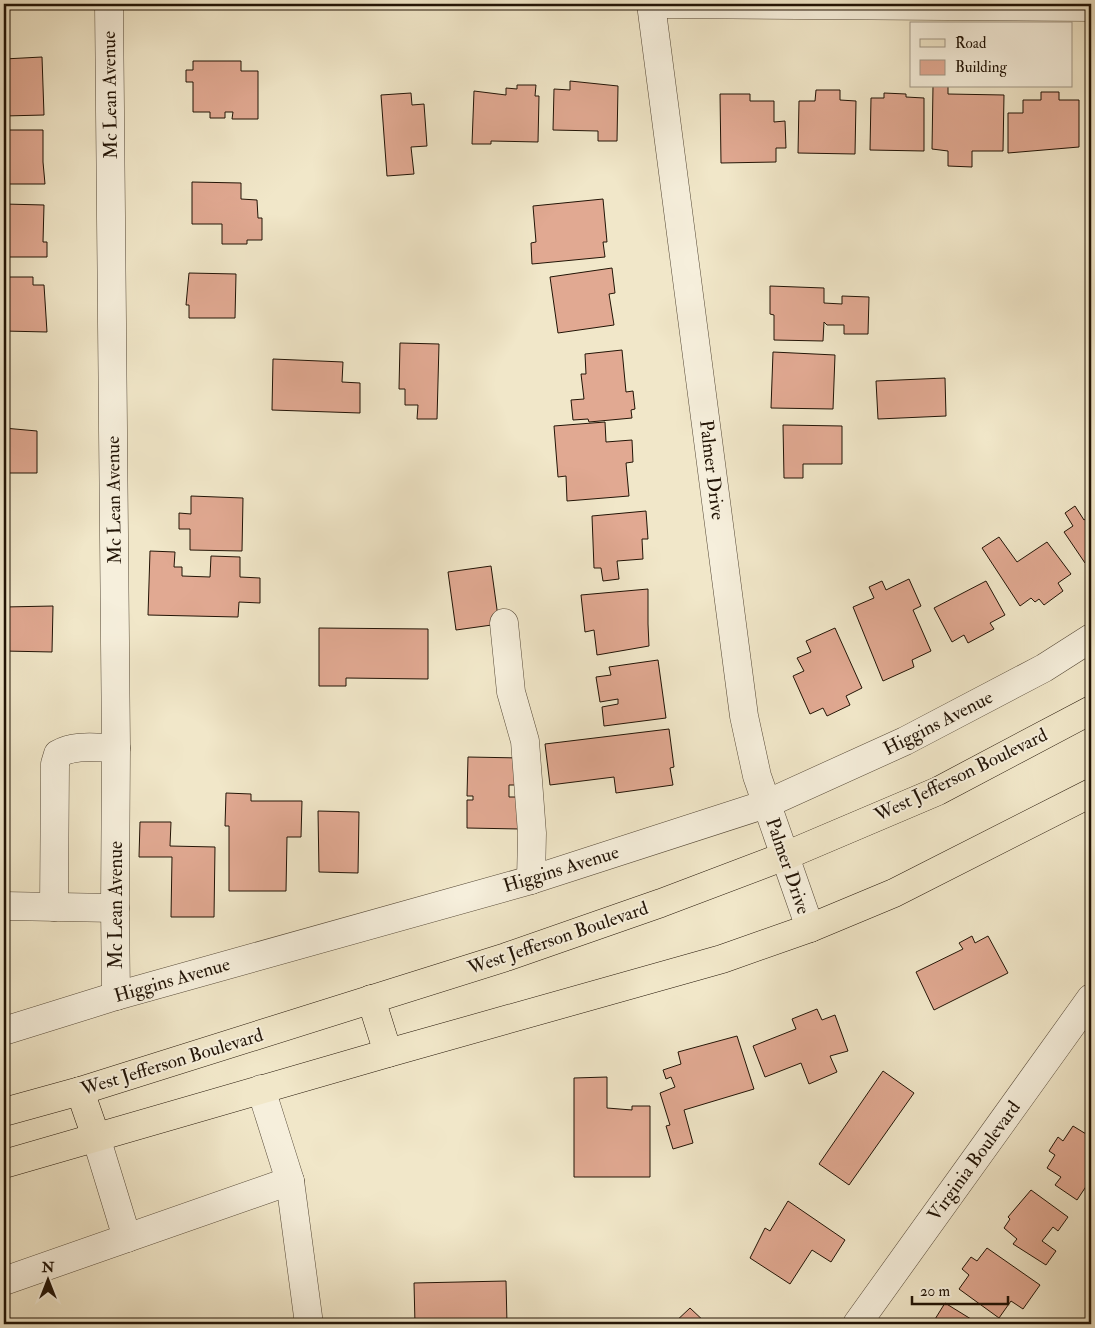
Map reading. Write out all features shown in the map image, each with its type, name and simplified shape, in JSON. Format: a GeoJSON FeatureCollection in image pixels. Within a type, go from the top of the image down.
{"type":"FeatureCollection","features":[{"type":"Feature","properties":{"kind":"main road","name":"West Jefferson Boulevard"},"geometry":{"type":"LineString","coordinates":[[4,1112],[371,1000],[506,957],[661,903],[785,856],[938,791],[1091,710]]}},
{"type":"Feature","properties":{"kind":"main road"},"geometry":{"type":"LineString","coordinates":[[4,1164],[722,959],[810,928],[894,893],[1091,793]]}},
{"type":"Feature","properties":{"kind":"main road"},"geometry":{"type":"LineString","coordinates":[[371,1000],[388,1053]]}},
{"type":"Feature","properties":{"kind":"main road"},"geometry":{"type":"LineString","coordinates":[[80,1090],[96,1137]]}},
{"type":"Feature","properties":{"kind":"street","name":"Mc Lean Avenue"},"geometry":{"type":"LineString","coordinates":[[109,4],[116,748],[116,996]]}},
{"type":"Feature","properties":{"kind":"street","name":"Palmer Drive"},"geometry":{"type":"LineString","coordinates":[[651,4],[744,716],[757,776],[810,928]]}},
{"type":"Feature","properties":{"kind":"street"},"geometry":{"type":"LineString","coordinates":[[663,4],[1091,7]]}},
{"type":"Feature","properties":{"kind":"street"},"geometry":{"type":"LineString","coordinates":[[504,623],[511,692],[525,741],[532,833],[531,880]]}},
{"type":"Feature","properties":{"kind":"street","name":"Higgins Avenue"},"geometry":{"type":"LineString","coordinates":[[4,1031],[116,996],[531,880],[766,804],[905,741],[1044,668],[1091,638]]}},
{"type":"Feature","properties":{"kind":"street"},"geometry":{"type":"LineString","coordinates":[[54,907],[55,764],[58,754],[64,750],[78,748],[116,748]]}},
{"type":"Feature","properties":{"kind":"street"},"geometry":{"type":"LineString","coordinates":[[4,906],[115,908]]}},
{"type":"Feature","properties":{"kind":"street","name":"Virginia Boulevard"},"geometry":{"type":"LineString","coordinates":[[857,1324],[1091,998]]}},
{"type":"Feature","properties":{"kind":"street"},"geometry":{"type":"LineString","coordinates":[[261,1090],[290,1180],[309,1324]]}},
{"type":"Feature","properties":{"kind":"street"},"geometry":{"type":"LineString","coordinates":[[96,1137],[127,1238]]}},
{"type":"Feature","properties":{"kind":"street"},"geometry":{"type":"LineString","coordinates":[[4,1281],[290,1180]]}},
{"type":"Feature","properties":{"kind":"building"},"geometry":{"type":"Polygon","coordinates":[[[42,57],[44,115],[4,116],[4,59],[42,57]]]}},
{"type":"Feature","properties":{"kind":"building"},"geometry":{"type":"Polygon","coordinates":[[[193,61],[241,61],[241,71],[258,71],[258,119],[232,119],[233,112],[225,112],[225,118],[210,118],[210,112],[193,112],[193,82],[186,82],[186,70],[193,70],[193,61]]]}},
{"type":"Feature","properties":{"kind":"building"},"geometry":{"type":"Polygon","coordinates":[[[570,81],[618,86],[617,141],[598,141],[598,131],[553,130],[554,89],[570,90],[570,81]]]}},
{"type":"Feature","properties":{"kind":"building"},"geometry":{"type":"Polygon","coordinates":[[[517,85],[536,85],[535,96],[539,96],[538,142],[491,141],[491,144],[472,144],[474,91],[506,95],[506,88],[517,89],[517,85]]]}},
{"type":"Feature","properties":{"kind":"building"},"geometry":{"type":"Polygon","coordinates":[[[933,88],[948,88],[948,94],[1004,95],[1003,151],[972,151],[972,167],[948,166],[948,151],[932,149],[933,88]]]}},
{"type":"Feature","properties":{"kind":"building"},"geometry":{"type":"Polygon","coordinates":[[[816,90],[840,90],[840,100],[856,101],[855,154],[798,153],[799,101],[815,101],[816,90]]]}},
{"type":"Feature","properties":{"kind":"building"},"geometry":{"type":"Polygon","coordinates":[[[1041,92],[1059,92],[1059,100],[1079,100],[1079,147],[1008,153],[1008,113],[1023,113],[1023,100],[1041,100],[1041,92]]]}},
{"type":"Feature","properties":{"kind":"building"},"geometry":{"type":"Polygon","coordinates":[[[411,93],[412,105],[424,104],[427,146],[411,147],[414,174],[387,176],[381,95],[411,93]]]}},
{"type":"Feature","properties":{"kind":"building"},"geometry":{"type":"Polygon","coordinates":[[[884,93],[906,94],[906,97],[924,98],[924,151],[870,150],[871,98],[884,98],[884,93]]]}},
{"type":"Feature","properties":{"kind":"building"},"geometry":{"type":"Polygon","coordinates":[[[720,94],[750,94],[750,101],[774,101],[774,122],[785,121],[786,148],[776,148],[776,162],[721,163],[720,94]]]}},
{"type":"Feature","properties":{"kind":"building"},"geometry":{"type":"Polygon","coordinates":[[[4,130],[43,130],[45,184],[4,184],[4,130]]]}},
{"type":"Feature","properties":{"kind":"building"},"geometry":{"type":"Polygon","coordinates":[[[192,182],[241,183],[241,199],[257,200],[258,218],[262,218],[262,240],[247,240],[247,244],[222,244],[222,224],[192,224],[192,182]]]}},
{"type":"Feature","properties":{"kind":"building"},"geometry":{"type":"Polygon","coordinates":[[[603,199],[607,242],[603,242],[605,257],[532,264],[531,243],[536,242],[533,206],[603,199]]]}},
{"type":"Feature","properties":{"kind":"building"},"geometry":{"type":"Polygon","coordinates":[[[4,204],[44,205],[43,242],[47,242],[47,257],[4,257],[4,204]]]}},
{"type":"Feature","properties":{"kind":"building"},"geometry":{"type":"Polygon","coordinates":[[[612,268],[615,293],[609,294],[614,325],[558,333],[550,277],[612,268]]]}},
{"type":"Feature","properties":{"kind":"building"},"geometry":{"type":"Polygon","coordinates":[[[189,273],[236,274],[235,318],[189,318],[189,305],[186,305],[189,273]]]}},
{"type":"Feature","properties":{"kind":"building"},"geometry":{"type":"Polygon","coordinates":[[[4,277],[33,277],[33,285],[44,285],[47,332],[4,331],[4,277]]]}},
{"type":"Feature","properties":{"kind":"building"},"geometry":{"type":"Polygon","coordinates":[[[770,286],[824,288],[824,303],[842,304],[842,296],[869,297],[868,334],[844,334],[844,325],[827,325],[824,322],[823,341],[774,340],[774,315],[770,314],[770,286]]]}},
{"type":"Feature","properties":{"kind":"building"},"geometry":{"type":"Polygon","coordinates":[[[400,343],[439,344],[437,419],[417,419],[418,405],[405,405],[405,389],[399,389],[400,343]]]}},
{"type":"Feature","properties":{"kind":"building"},"geometry":{"type":"Polygon","coordinates":[[[622,350],[626,392],[633,391],[635,409],[631,410],[632,418],[589,422],[588,419],[573,420],[571,400],[584,399],[581,374],[586,374],[585,354],[622,350]]]}},
{"type":"Feature","properties":{"kind":"building"},"geometry":{"type":"Polygon","coordinates":[[[773,352],[835,355],[833,409],[771,408],[773,352]]]}},
{"type":"Feature","properties":{"kind":"building"},"geometry":{"type":"Polygon","coordinates":[[[273,359],[343,362],[342,382],[360,383],[360,413],[272,410],[273,359]]]}},
{"type":"Feature","properties":{"kind":"building"},"geometry":{"type":"Polygon","coordinates":[[[945,378],[946,416],[878,419],[876,381],[945,378]]]}},
{"type":"Feature","properties":{"kind":"building"},"geometry":{"type":"Polygon","coordinates":[[[605,422],[606,442],[632,440],[633,462],[626,463],[629,496],[567,501],[566,476],[558,477],[554,426],[605,422]]]}},
{"type":"Feature","properties":{"kind":"building"},"geometry":{"type":"Polygon","coordinates":[[[783,425],[842,426],[842,464],[803,464],[803,478],[784,478],[783,425]]]}},
{"type":"Feature","properties":{"kind":"building"},"geometry":{"type":"Polygon","coordinates":[[[4,428],[37,431],[37,473],[4,473],[4,428]]]}},
{"type":"Feature","properties":{"kind":"building"},"geometry":{"type":"Polygon","coordinates":[[[191,496],[243,498],[242,551],[190,550],[190,529],[179,529],[179,513],[191,514],[191,496]]]}},
{"type":"Feature","properties":{"kind":"building"},"geometry":{"type":"Polygon","coordinates":[[[1075,506],[1084,520],[1091,515],[1091,558],[1085,563],[1064,532],[1073,526],[1065,513],[1075,506]]]}},
{"type":"Feature","properties":{"kind":"building"},"geometry":{"type":"Polygon","coordinates":[[[646,511],[648,539],[642,539],[643,559],[617,561],[619,579],[603,581],[601,568],[594,568],[592,516],[646,511]]]}},
{"type":"Feature","properties":{"kind":"building"},"geometry":{"type":"Polygon","coordinates":[[[999,537],[1017,562],[1047,542],[1071,574],[1058,583],[1063,591],[1044,605],[1039,599],[1035,602],[1031,598],[1020,606],[982,548],[999,537]]]}},
{"type":"Feature","properties":{"kind":"building"},"geometry":{"type":"Polygon","coordinates":[[[150,551],[175,552],[174,567],[182,567],[182,576],[210,577],[211,556],[240,557],[240,577],[260,578],[260,603],[239,602],[238,617],[148,615],[150,551]]]}},
{"type":"Feature","properties":{"kind":"building"},"geometry":{"type":"Polygon","coordinates":[[[491,566],[499,624],[456,630],[448,572],[491,566]]]}},
{"type":"Feature","properties":{"kind":"building"},"geometry":{"type":"Polygon","coordinates":[[[909,579],[921,606],[913,610],[931,651],[912,660],[914,667],[883,681],[853,607],[874,598],[869,587],[882,581],[886,590],[909,579]]]}},
{"type":"Feature","properties":{"kind":"building"},"geometry":{"type":"Polygon","coordinates":[[[986,581],[1005,615],[990,623],[994,629],[968,643],[964,635],[952,642],[934,608],[986,581]]]}},
{"type":"Feature","properties":{"kind":"building"},"geometry":{"type":"Polygon","coordinates":[[[648,589],[649,646],[597,655],[594,630],[585,632],[581,595],[648,589]]]}},
{"type":"Feature","properties":{"kind":"building"},"geometry":{"type":"Polygon","coordinates":[[[53,606],[52,652],[4,651],[4,607],[53,606]]]}},
{"type":"Feature","properties":{"kind":"building"},"geometry":{"type":"Polygon","coordinates":[[[319,628],[428,629],[428,679],[346,678],[346,686],[319,686],[319,628]]]}},
{"type":"Feature","properties":{"kind":"building"},"geometry":{"type":"Polygon","coordinates":[[[835,628],[862,688],[846,696],[850,705],[827,716],[823,708],[810,714],[793,676],[804,671],[797,658],[811,652],[806,641],[835,628]]]}},
{"type":"Feature","properties":{"kind":"building"},"geometry":{"type":"Polygon","coordinates":[[[658,660],[666,718],[604,726],[602,707],[618,704],[618,699],[600,702],[596,677],[611,675],[609,667],[658,660]]]}},
{"type":"Feature","properties":{"kind":"building"},"geometry":{"type":"Polygon","coordinates":[[[669,729],[674,767],[670,768],[673,785],[616,793],[614,777],[550,785],[545,744],[669,729]]]}},
{"type":"Feature","properties":{"kind":"building"},"geometry":{"type":"Polygon","coordinates":[[[468,757],[521,758],[520,785],[509,785],[509,797],[520,797],[520,829],[467,828],[467,800],[473,800],[473,796],[467,796],[468,757]]]}},
{"type":"Feature","properties":{"kind":"building"},"geometry":{"type":"Polygon","coordinates":[[[226,793],[251,794],[251,801],[302,801],[301,837],[287,837],[286,891],[229,891],[229,826],[225,826],[226,793]]]}},
{"type":"Feature","properties":{"kind":"building"},"geometry":{"type":"Polygon","coordinates":[[[318,811],[359,812],[358,873],[319,872],[318,811]]]}},
{"type":"Feature","properties":{"kind":"building"},"geometry":{"type":"Polygon","coordinates":[[[140,822],[171,822],[170,846],[215,847],[214,917],[171,917],[172,857],[139,857],[140,822]]]}},
{"type":"Feature","properties":{"kind":"building"},"geometry":{"type":"Polygon","coordinates":[[[972,936],[975,943],[988,936],[1008,973],[934,1010],[916,972],[963,949],[959,943],[972,936]]]}},
{"type":"Feature","properties":{"kind":"building"},"geometry":{"type":"Polygon","coordinates":[[[817,1009],[822,1020],[835,1015],[848,1051],[830,1056],[837,1072],[809,1084],[801,1063],[765,1077],[753,1046],[796,1029],[792,1019],[817,1009]]]}},
{"type":"Feature","properties":{"kind":"building"},"geometry":{"type":"Polygon","coordinates":[[[737,1036],[754,1089],[684,1110],[693,1143],[673,1149],[666,1126],[670,1125],[660,1093],[675,1087],[671,1077],[666,1079],[663,1070],[681,1064],[678,1052],[737,1036]]]}},
{"type":"Feature","properties":{"kind":"building"},"geometry":{"type":"Polygon","coordinates":[[[883,1071],[914,1093],[849,1185],[819,1164],[883,1071]]]}},
{"type":"Feature","properties":{"kind":"building"},"geometry":{"type":"Polygon","coordinates":[[[607,1077],[607,1108],[632,1110],[632,1106],[650,1106],[650,1177],[574,1177],[574,1078],[607,1077]]]}},
{"type":"Feature","properties":{"kind":"building"},"geometry":{"type":"Polygon","coordinates":[[[1073,1126],[1091,1137],[1091,1179],[1077,1200],[1055,1185],[1061,1177],[1047,1168],[1055,1155],[1049,1151],[1058,1137],[1063,1141],[1073,1126]]]}},
{"type":"Feature","properties":{"kind":"building"},"geometry":{"type":"Polygon","coordinates":[[[1031,1190],[1068,1217],[1058,1231],[1053,1227],[1042,1241],[1056,1251],[1046,1265],[1013,1244],[1017,1239],[1004,1228],[1010,1219],[1008,1217],[1031,1190]]]}},
{"type":"Feature","properties":{"kind":"building"},"geometry":{"type":"Polygon","coordinates":[[[788,1201],[845,1240],[831,1262],[812,1250],[790,1284],[750,1258],[765,1228],[770,1231],[788,1201]]]}},
{"type":"Feature","properties":{"kind":"building"},"geometry":{"type":"Polygon","coordinates":[[[987,1248],[1040,1285],[1023,1309],[1011,1301],[999,1318],[959,1289],[969,1275],[962,1269],[971,1257],[977,1261],[987,1248]]]}},
{"type":"Feature","properties":{"kind":"building"},"geometry":{"type":"Polygon","coordinates":[[[506,1281],[507,1324],[415,1324],[414,1283],[506,1281]]]}},
{"type":"Feature","properties":{"kind":"building"},"geometry":{"type":"Polygon","coordinates":[[[945,1303],[979,1324],[932,1324],[945,1303]]]}},
{"type":"Feature","properties":{"kind":"building"},"geometry":{"type":"Polygon","coordinates":[[[690,1308],[707,1324],[673,1324],[690,1308]]]}}]}
